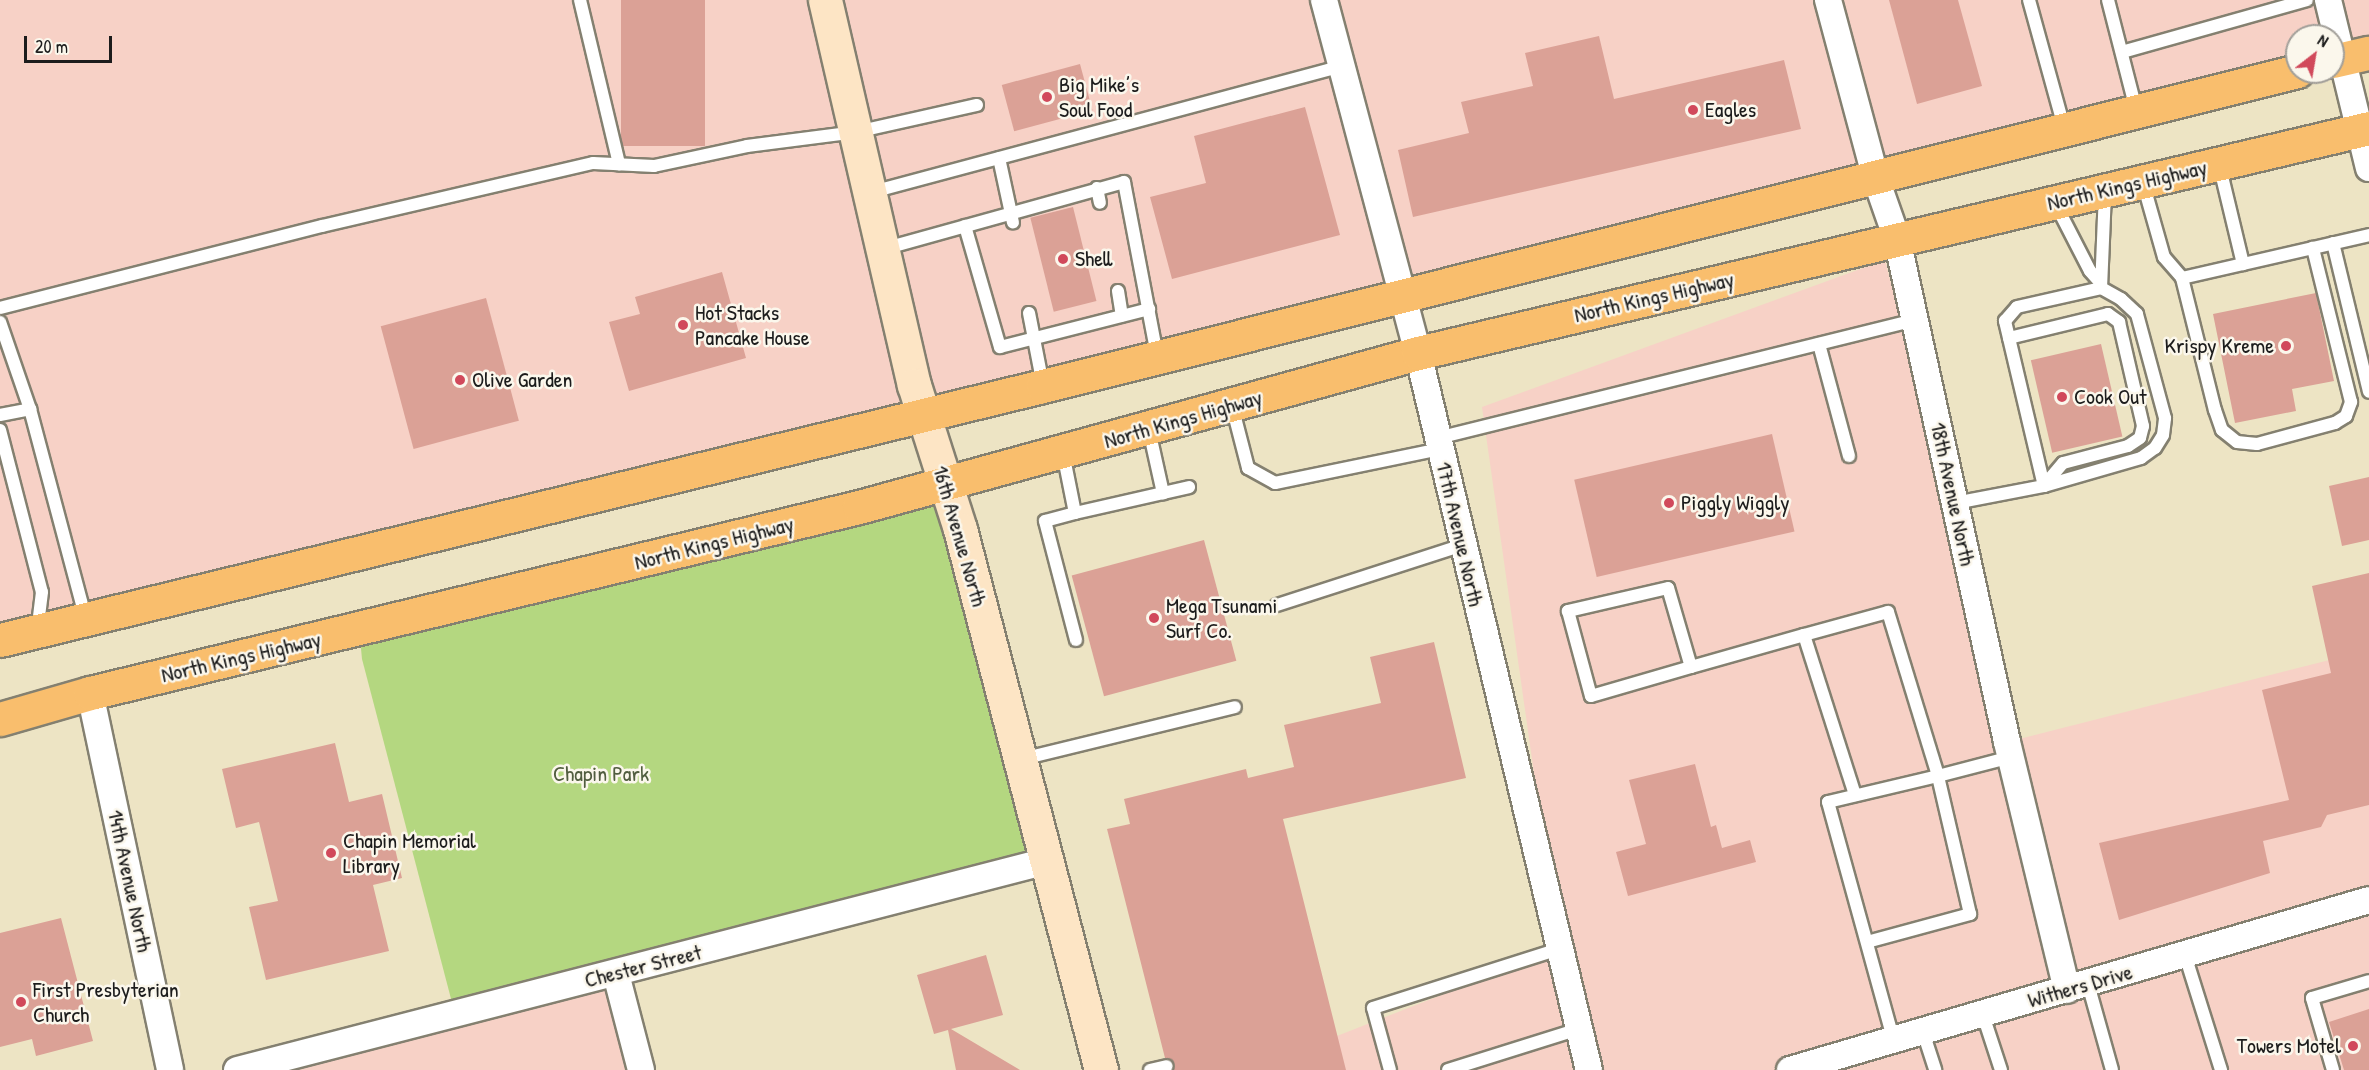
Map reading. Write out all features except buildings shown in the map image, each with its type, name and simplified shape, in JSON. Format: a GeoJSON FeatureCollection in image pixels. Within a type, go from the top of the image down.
{"type":"FeatureCollection","features":[{"type":"Feature","properties":{"kind":"main road"},"geometry":{"type":"LineString","coordinates":[[0,640],[86,616],[1044,386],[1876,179],[2285,74]]}},
{"type":"Feature","properties":{"kind":"main road","name":"North Kings Highway"},"geometry":{"type":"LineString","coordinates":[[0,719],[90,693],[946,484],[1418,353],[2364,129]]}},
{"type":"Feature","properties":{"kind":"street","name":"16th Avenue North"},"geometry":{"type":"LineString","coordinates":[[825,0],[871,192],[882,249],[923,414],[946,484],[1021,760],[1101,1070]]}},
{"type":"Feature","properties":{"kind":"street","name":"17th Avenue North"},"geometry":{"type":"LineString","coordinates":[[1324,0],[1401,297],[1418,353],[1589,1070]]}},
{"type":"Feature","properties":{"kind":"street","name":"18th Avenue North"},"geometry":{"type":"LineString","coordinates":[[1828,0],[1876,179],[1897,239],[2011,757],[2077,987]]}},
{"type":"Feature","properties":{"kind":"street"},"geometry":{"type":"LineString","coordinates":[[2328,0],[2348,58],[2364,129],[2369,168]]}},
{"type":"Feature","properties":{"kind":"street","name":"14th Avenue North"},"geometry":{"type":"LineString","coordinates":[[90,693],[170,1070]]}},
{"type":"Feature","properties":{"kind":"street","name":"Chester Street"},"geometry":{"type":"LineString","coordinates":[[237,1070],[1047,861]]}},
{"type":"Feature","properties":{"kind":"street","name":"Withers Drive"},"geometry":{"type":"LineString","coordinates":[[1790,1070],[1831,1064],[1923,1032],[2369,900]]}},
{"type":"Feature","properties":{"kind":"street"},"geometry":{"type":"LineString","coordinates":[[616,974],[640,1070]]}},
{"type":"Feature","properties":{"kind":"lane"},"geometry":{"type":"LineString","coordinates":[[580,0],[619,164]]}},
{"type":"Feature","properties":{"kind":"lane"},"geometry":{"type":"LineString","coordinates":[[2029,0],[2065,131]]}},
{"type":"Feature","properties":{"kind":"lane"},"geometry":{"type":"LineString","coordinates":[[2108,0],[2137,112]]}},
{"type":"Feature","properties":{"kind":"lane"},"geometry":{"type":"LineString","coordinates":[[2122,52],[2307,0]]}},
{"type":"Feature","properties":{"kind":"lane"},"geometry":{"type":"LineString","coordinates":[[871,192],[1341,66]]}},
{"type":"Feature","properties":{"kind":"lane"},"geometry":{"type":"LineString","coordinates":[[0,308],[446,196],[593,163],[654,166],[747,146],[856,132],[977,105]]}},
{"type":"Feature","properties":{"kind":"lane"},"geometry":{"type":"LineString","coordinates":[[999,158],[1011,217]]}},
{"type":"Feature","properties":{"kind":"lane"},"geometry":{"type":"LineString","coordinates":[[2219,163],[2243,264]]}},
{"type":"Feature","properties":{"kind":"lane"},"geometry":{"type":"LineString","coordinates":[[2142,181],[2164,257],[2182,278],[2222,430],[2237,442],[2257,444],[2335,423],[2346,416],[2351,402],[2313,248]]}},
{"type":"Feature","properties":{"kind":"lane"},"geometry":{"type":"LineString","coordinates":[[882,249],[965,226],[1011,217],[1097,188],[1124,182],[1157,357]]}},
{"type":"Feature","properties":{"kind":"lane"},"geometry":{"type":"LineString","coordinates":[[1097,188],[1100,203]]}},
{"type":"Feature","properties":{"kind":"lane"},"geometry":{"type":"LineString","coordinates":[[2100,285],[2103,270],[2104,190]]}},
{"type":"Feature","properties":{"kind":"lane"},"geometry":{"type":"LineString","coordinates":[[1955,503],[2044,486],[2141,458],[2155,448],[2163,435],[2165,418],[2137,314],[2121,299],[2100,285],[2090,271],[2054,202]]}},
{"type":"Feature","properties":{"kind":"lane"},"geometry":{"type":"LineString","coordinates":[[965,226],[1000,347],[1149,309]]}},
{"type":"Feature","properties":{"kind":"lane"},"geometry":{"type":"LineString","coordinates":[[2182,278],[2369,235]]}},
{"type":"Feature","properties":{"kind":"lane"},"geometry":{"type":"LineString","coordinates":[[2333,243],[2369,392]]}},
{"type":"Feature","properties":{"kind":"lane"},"geometry":{"type":"LineString","coordinates":[[2044,486],[2005,321],[2017,307],[2100,285]]}},
{"type":"Feature","properties":{"kind":"lane"},"geometry":{"type":"LineString","coordinates":[[1118,291],[1122,316]]}},
{"type":"Feature","properties":{"kind":"lane"},"geometry":{"type":"LineString","coordinates":[[1029,313],[1044,386]]}},
{"type":"Feature","properties":{"kind":"lane"},"geometry":{"type":"LineString","coordinates":[[2009,338],[2108,314],[2119,322],[2143,426],[2140,438],[2128,446],[2063,463],[2044,486]]}},
{"type":"Feature","properties":{"kind":"lane"},"geometry":{"type":"LineString","coordinates":[[1231,405],[1248,468],[1275,483],[1439,444],[1915,320]]}},
{"type":"Feature","properties":{"kind":"lane"},"geometry":{"type":"LineString","coordinates":[[0,322],[30,409],[86,616]]}},
{"type":"Feature","properties":{"kind":"lane"},"geometry":{"type":"LineString","coordinates":[[1820,344],[1849,456]]}},
{"type":"Feature","properties":{"kind":"lane"},"geometry":{"type":"LineString","coordinates":[[2351,402],[2369,398]]}},
{"type":"Feature","properties":{"kind":"lane"},"geometry":{"type":"LineString","coordinates":[[0,415],[30,409]]}},
{"type":"Feature","properties":{"kind":"lane"},"geometry":{"type":"LineString","coordinates":[[1149,428],[1163,493]]}},
{"type":"Feature","properties":{"kind":"lane"},"geometry":{"type":"LineString","coordinates":[[0,430],[42,592],[38,630]]}},
{"type":"Feature","properties":{"kind":"lane"},"geometry":{"type":"LineString","coordinates":[[1063,453],[1075,513]]}},
{"type":"Feature","properties":{"kind":"lane"},"geometry":{"type":"LineString","coordinates":[[1076,640],[1045,522],[1189,487]]}},
{"type":"Feature","properties":{"kind":"lane"},"geometry":{"type":"LineString","coordinates":[[1277,604],[1463,545]]}},
{"type":"Feature","properties":{"kind":"lane"},"geometry":{"type":"LineString","coordinates":[[1691,668],[1668,588],[1568,611],[1591,696],[1691,668],[1888,612],[1938,776],[1970,914],[1867,942]]}},
{"type":"Feature","properties":{"kind":"lane"},"geometry":{"type":"LineString","coordinates":[[1804,636],[1855,795]]}},
{"type":"Feature","properties":{"kind":"lane"},"geometry":{"type":"LineString","coordinates":[[1021,760],[1235,707]]}},
{"type":"Feature","properties":{"kind":"lane"},"geometry":{"type":"LineString","coordinates":[[1894,1041],[1828,802],[2011,757]]}},
{"type":"Feature","properties":{"kind":"lane"},"geometry":{"type":"LineString","coordinates":[[1390,1070],[1373,1008],[1559,949]]}},
{"type":"Feature","properties":{"kind":"lane"},"geometry":{"type":"LineString","coordinates":[[2185,955],[2221,1070]]}},
{"type":"Feature","properties":{"kind":"lane"},"geometry":{"type":"LineString","coordinates":[[2333,1070],[2312,998],[2369,981]]}},
{"type":"Feature","properties":{"kind":"lane"},"geometry":{"type":"LineString","coordinates":[[2077,987],[2112,1070]]}},
{"type":"Feature","properties":{"kind":"lane"},"geometry":{"type":"LineString","coordinates":[[1983,1015],[2001,1070]]}},
{"type":"Feature","properties":{"kind":"lane"},"geometry":{"type":"LineString","coordinates":[[1448,1070],[1579,1029]]}},
{"type":"Feature","properties":{"kind":"lane"},"geometry":{"type":"LineString","coordinates":[[1923,1032],[1935,1070]]}},
{"type":"Feature","properties":{"kind":"lane"},"geometry":{"type":"LineString","coordinates":[[1150,1070],[1167,1066]]}},
{"type":"Feature","properties":{"kind":"shaded area"},"geometry":{"type":"Polygon","coordinates":[[[0,0],[2369,0],[2369,44],[2345,50],[2345,24],[2285,24],[2285,66],[0,639],[0,0]]]}},
{"type":"Feature","properties":{"kind":"shaded area"},"geometry":{"type":"Polygon","coordinates":[[[1885,260],[2007,742],[2369,650],[2369,1070],[1250,1070],[1559,949],[1482,407],[1885,260]]]}},
{"type":"Feature","properties":{"kind":"shaded area"},"geometry":{"type":"Polygon","coordinates":[[[616,974],[626,1070],[231,1070],[616,974]]]}},
{"type":"Feature","properties":{"kind":"green space","name":"Chapin Park"},"geometry":{"type":"Polygon","coordinates":[[[946,484],[1047,861],[455,1014],[362,659],[359,628],[946,484]]]}},
{"type":"Feature","properties":{"kind":"place","name":"Big Mike’s Soul Food"},"geometry":{"type":"Point","coordinates":[1047,97]}},
{"type":"Feature","properties":{"kind":"place","name":"Eagles"},"geometry":{"type":"Point","coordinates":[1693,110]}},
{"type":"Feature","properties":{"kind":"place","name":"Shell"},"geometry":{"type":"Point","coordinates":[1063,259]}},
{"type":"Feature","properties":{"kind":"place","name":"Hot Stacks Pancake House"},"geometry":{"type":"Point","coordinates":[683,325]}},
{"type":"Feature","properties":{"kind":"place","name":"Krispy Kreme"},"geometry":{"type":"Point","coordinates":[2286,346]}},
{"type":"Feature","properties":{"kind":"place","name":"Olive Garden"},"geometry":{"type":"Point","coordinates":[460,380]}},
{"type":"Feature","properties":{"kind":"place","name":"Cook Out"},"geometry":{"type":"Point","coordinates":[2062,397]}},
{"type":"Feature","properties":{"kind":"place","name":"Piggly Wiggly"},"geometry":{"type":"Point","coordinates":[1669,503]}},
{"type":"Feature","properties":{"kind":"place","name":"Mega Tsunami Surf Co."},"geometry":{"type":"Point","coordinates":[1154,618]}},
{"type":"Feature","properties":{"kind":"place","name":"Chapin Memorial Library"},"geometry":{"type":"Point","coordinates":[331,853]}},
{"type":"Feature","properties":{"kind":"place","name":"First Presbyterian Church"},"geometry":{"type":"Point","coordinates":[21,1002]}},
{"type":"Feature","properties":{"kind":"place","name":"Towers Motel"},"geometry":{"type":"Point","coordinates":[2353,1046]}}]}
